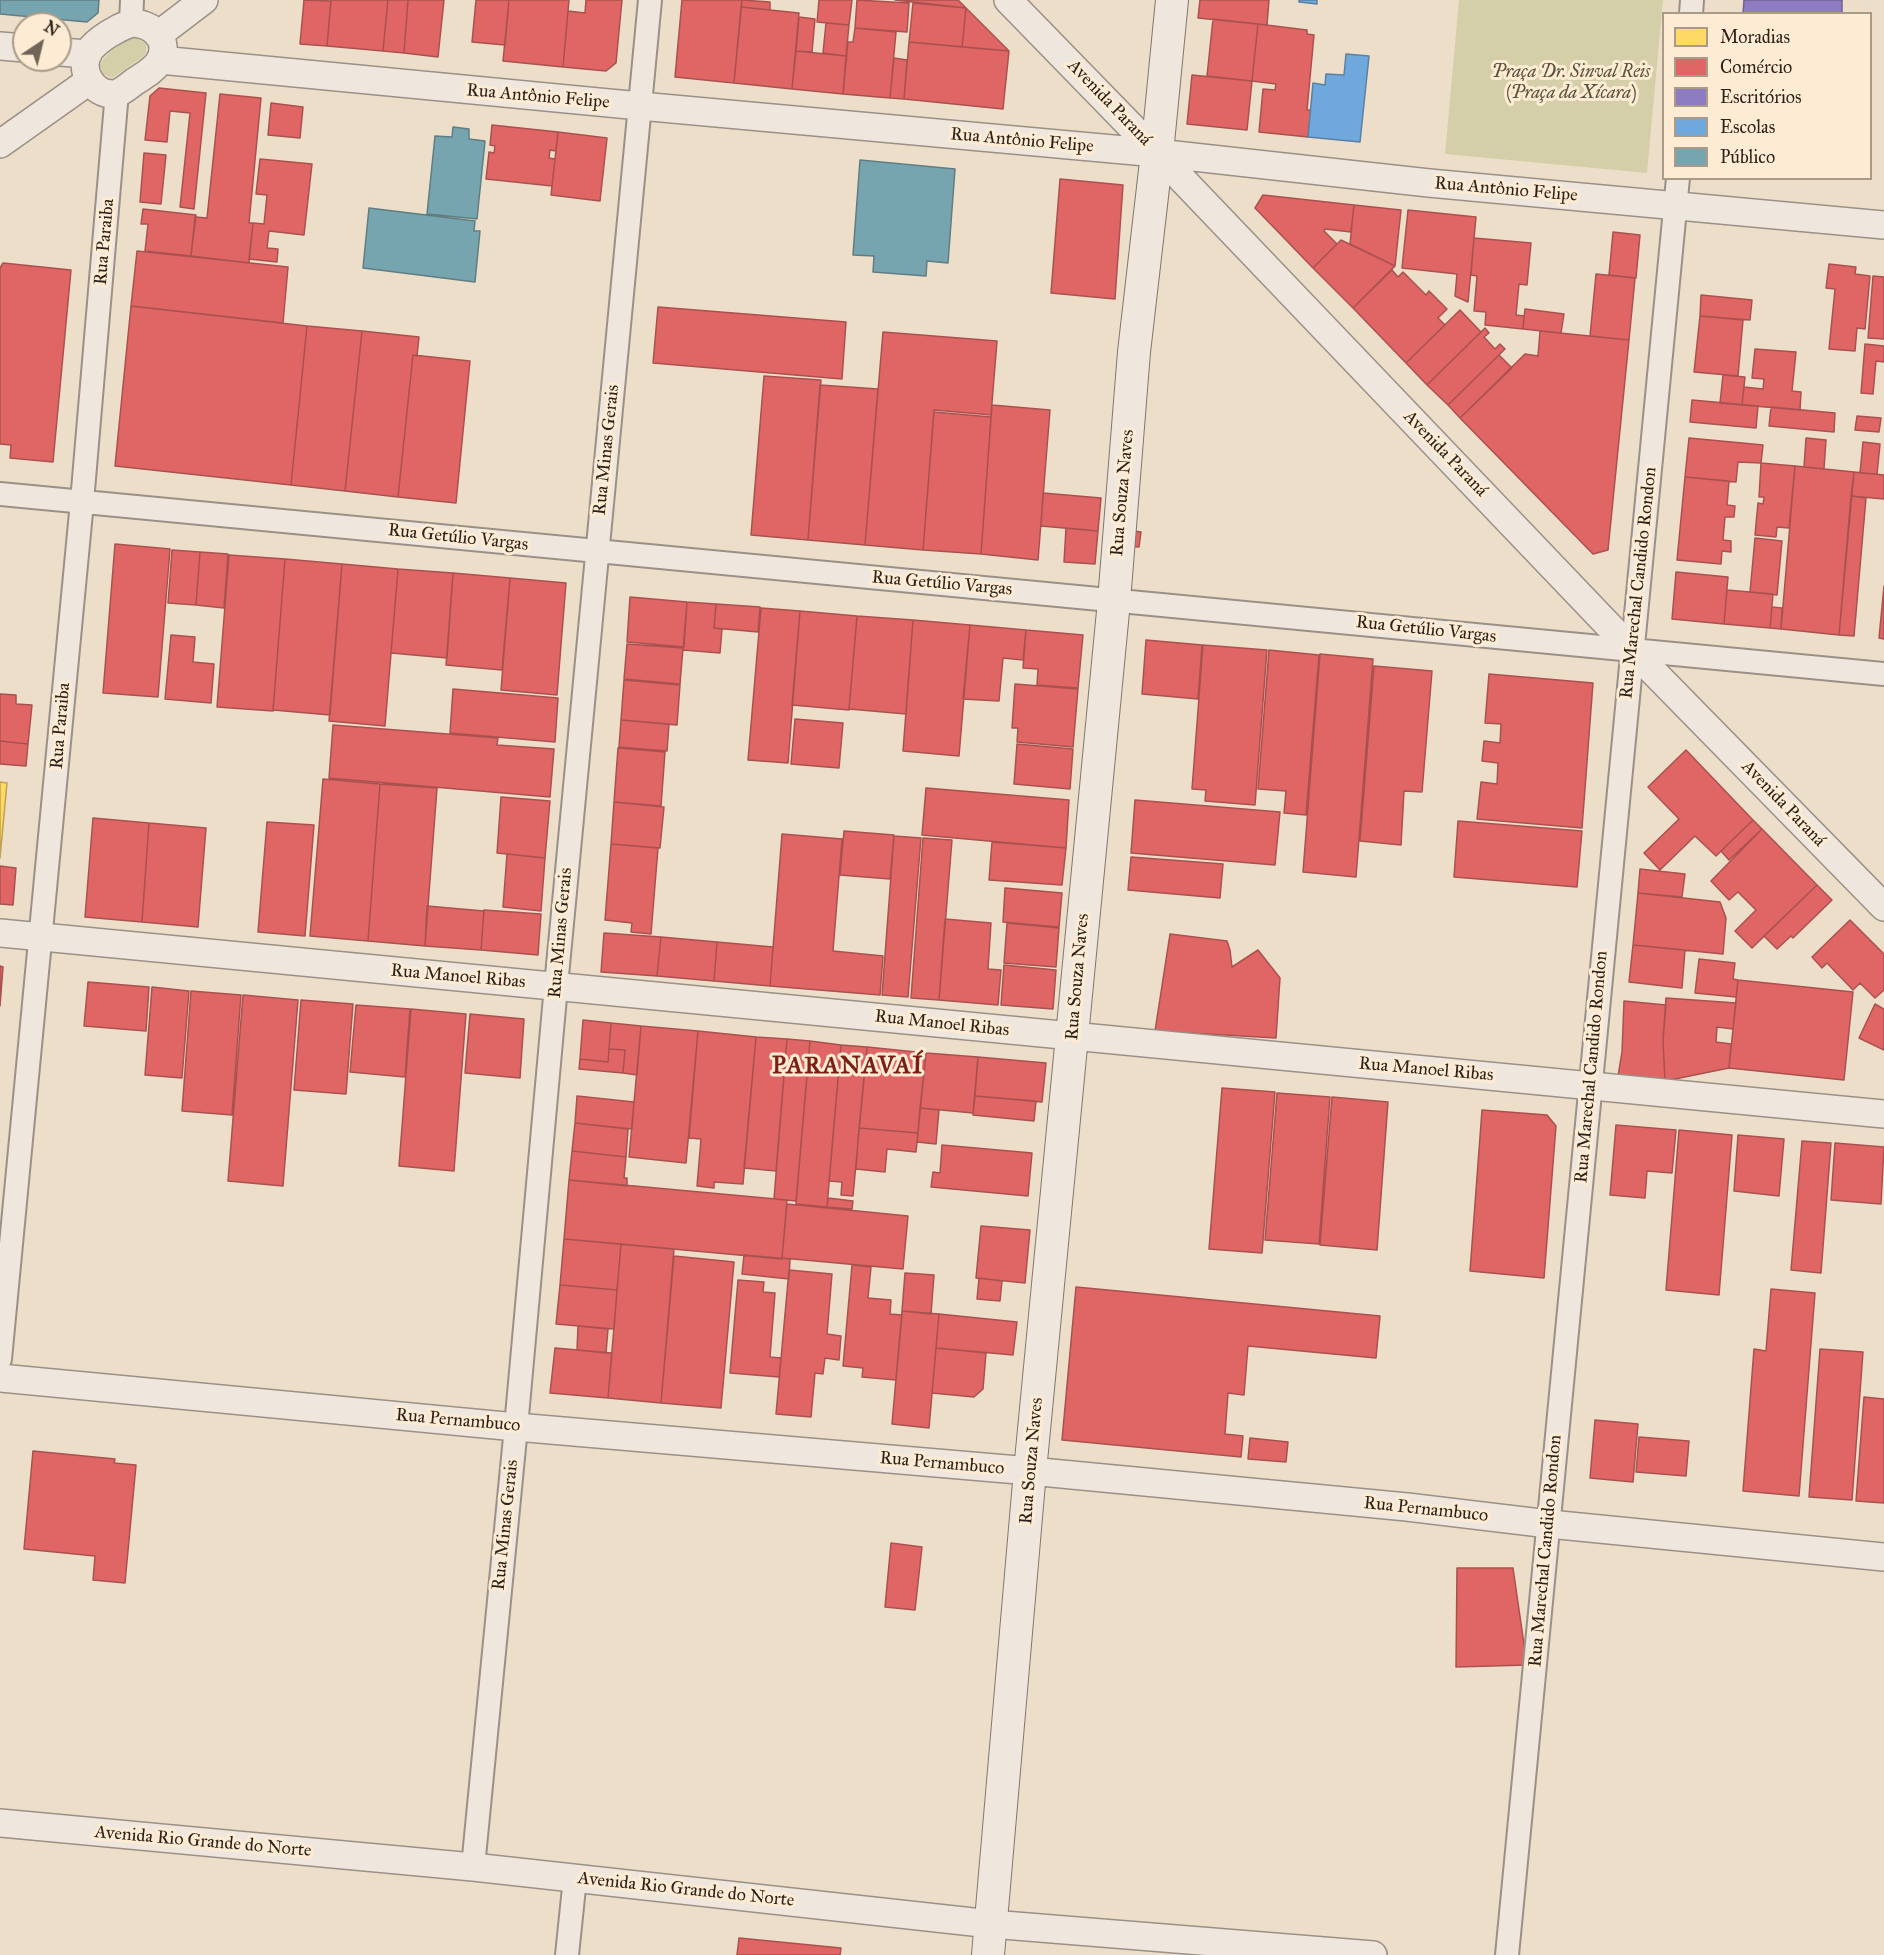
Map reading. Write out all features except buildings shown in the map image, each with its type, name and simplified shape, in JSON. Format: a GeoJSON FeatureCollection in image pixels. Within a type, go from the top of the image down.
{"type":"FeatureCollection","features":[{"type":"Feature","properties":{"kind":"main road","name":"Rua Souza Naves"},"geometry":{"type":"LineString","coordinates":[[988,1955],[1030,1471],[1114,600],[1134,352],[1172,0]]}},
{"type":"Feature","properties":{"kind":"street"},"geometry":{"type":"LineString","coordinates":[[131,12],[122,26],[94,46],[84,62],[85,75],[102,91],[114,94],[154,68],[159,47],[204,0]]}},
{"type":"Feature","properties":{"kind":"street","name":"Rua Minas Gerais"},"geometry":{"type":"LineString","coordinates":[[472,1867],[516,1427],[555,986],[650,0]]}},
{"type":"Feature","properties":{"kind":"street","name":"Avenida Paraná"},"geometry":{"type":"LineString","coordinates":[[1008,0],[1633,651],[1884,907]]}},
{"type":"Feature","properties":{"kind":"street","name":"Rua Antônio Felipe"},"geometry":{"type":"LineString","coordinates":[[131,12],[140,23],[151,27],[159,47],[640,106],[1157,153],[1429,183],[1884,225]]}},
{"type":"Feature","properties":{"kind":"street"},"geometry":{"type":"LineString","coordinates":[[72,53],[88,54]]}},
{"type":"Feature","properties":{"kind":"street"},"geometry":{"type":"LineString","coordinates":[[0,144],[90,81]]}},
{"type":"Feature","properties":{"kind":"street","name":"Rua Paraiba"},"geometry":{"type":"LineString","coordinates":[[0,1359],[82,502],[117,92]]}},
{"type":"Feature","properties":{"kind":"street","name":"Rua Marechal Candido Rondon"},"geometry":{"type":"LineString","coordinates":[[1507,1955],[1677,180]]}},
{"type":"Feature","properties":{"kind":"street","name":"Rua Getúlio Vargas"},"geometry":{"type":"LineString","coordinates":[[0,494],[1884,674]]}},
{"type":"Feature","properties":{"kind":"street","name":"Rua Manoel Ribas"},"geometry":{"type":"LineString","coordinates":[[0,933],[1884,1114]]}},
{"type":"Feature","properties":{"kind":"street","name":"Rua Pernambuco"},"geometry":{"type":"LineString","coordinates":[[0,1378],[516,1427],[1030,1471],[1407,1507],[1550,1524],[1884,1557]]}},
{"type":"Feature","properties":{"kind":"street","name":"Avenida Rio Grande do Norte"},"geometry":{"type":"LineString","coordinates":[[0,1823],[472,1867],[991,1924],[1373,1955]]}},
{"type":"Feature","properties":{"kind":"street"},"geometry":{"type":"LineString","coordinates":[[567,1955],[575,1878]]}},
{"type":"Feature","properties":{"kind":"green space","name":"Praça Dr. Sinval Reis (Praça da Xícara)"},"geometry":{"type":"Polygon","coordinates":[[[1459,0],[1663,0],[1647,173],[1445,154],[1459,0]]]}},
{"type":"Feature","properties":{"kind":"green space"},"geometry":{"type":"Polygon","coordinates":[[[137,38],[146,44],[146,53],[143,57],[112,78],[103,74],[100,65],[106,56],[121,44],[137,38]]]}},
{"type":"Feature","properties":{"kind":"district","name":"PARANAVAÍ"},"geometry":{"type":"Point","coordinates":[848,1067]}}]}
